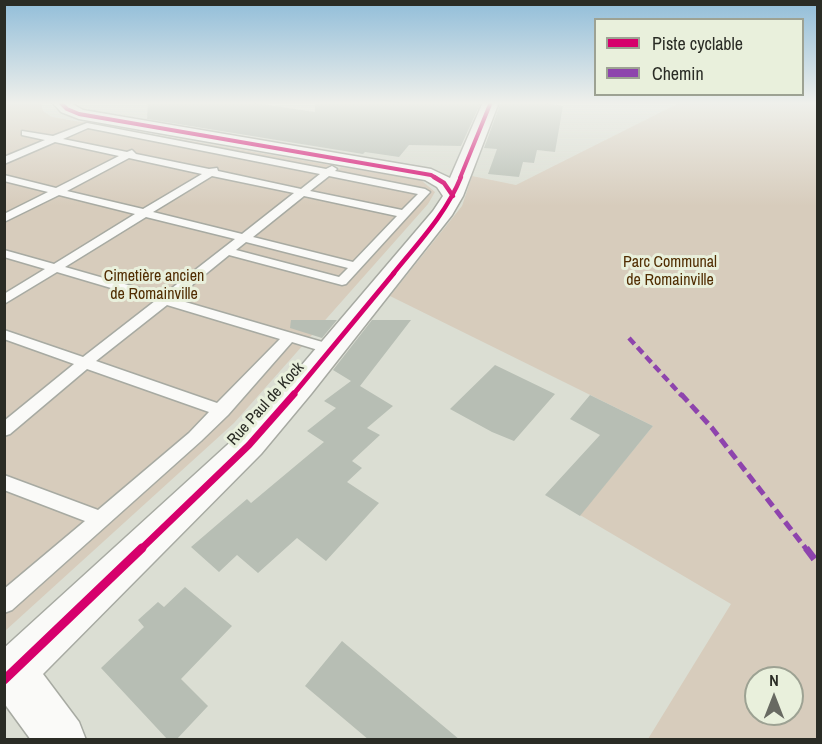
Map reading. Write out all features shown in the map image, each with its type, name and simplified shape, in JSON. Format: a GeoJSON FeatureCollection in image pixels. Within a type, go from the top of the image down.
{"type":"FeatureCollection","features":[{"type":"Feature","properties":{"kind":"street"},"geometry":{"type":"LineString","coordinates":[[212,137],[452,180]]}},
{"type":"Feature","properties":{"kind":"street","name":"Rue Paul de Kock"},"geometry":{"type":"LineString","coordinates":[[8,677],[249,445],[441,215],[452,180],[474,137]]}},
{"type":"Feature","properties":{"kind":"street"},"geometry":{"type":"LineString","coordinates":[[8,677],[31,697],[61,740]]}},
{"type":"Feature","properties":{"kind":"lane"},"geometry":{"type":"LineString","coordinates":[[44,137],[405,214]]}},
{"type":"Feature","properties":{"kind":"lane"},"geometry":{"type":"LineString","coordinates":[[4,161],[61,137]]}},
{"type":"Feature","properties":{"kind":"lane"},"geometry":{"type":"LineString","coordinates":[[143,137],[425,192],[342,281],[226,251]]}},
{"type":"Feature","properties":{"kind":"lane"},"geometry":{"type":"LineString","coordinates":[[4,219],[159,140]]}},
{"type":"Feature","properties":{"kind":"lane"},"geometry":{"type":"LineString","coordinates":[[4,300],[237,155]]}},
{"type":"Feature","properties":{"kind":"lane"},"geometry":{"type":"LineString","coordinates":[[4,430],[86,362],[343,159]]}},
{"type":"Feature","properties":{"kind":"lane"},"geometry":{"type":"LineString","coordinates":[[4,178],[356,266]]}},
{"type":"Feature","properties":{"kind":"lane"},"geometry":{"type":"LineString","coordinates":[[4,253],[164,302],[331,349]]}},
{"type":"Feature","properties":{"kind":"lane"},"geometry":{"type":"LineString","coordinates":[[4,334],[222,411]]}},
{"type":"Feature","properties":{"kind":"lane"},"geometry":{"type":"LineString","coordinates":[[4,603],[222,411],[289,337]]}},
{"type":"Feature","properties":{"kind":"lane"},"geometry":{"type":"LineString","coordinates":[[4,482],[100,519]]}},
{"type":"Feature","properties":{"kind":"green space","name":"Cimetière ancien de Romainville"},"geometry":{"type":"Polygon","coordinates":[[[5,137],[166,137],[330,165],[326,169],[337,171],[341,167],[421,180],[435,192],[428,204],[234,423],[5,631],[5,137]]]}},
{"type":"Feature","properties":{"kind":"green space","name":"Parc Communal de Romainville"},"geometry":{"type":"Polygon","coordinates":[[[612,137],[817,137],[817,739],[648,739],[731,604],[580,515],[653,426],[390,296],[462,206],[472,176],[516,185],[612,137]]]}},
{"type":"Feature","properties":{"kind":"building"},"geometry":{"type":"Polygon","coordinates":[[[256,137],[465,137],[461,146],[409,145],[399,157],[365,152],[363,154],[256,137]]]}},
{"type":"Feature","properties":{"kind":"building"},"geometry":{"type":"Polygon","coordinates":[[[488,137],[558,137],[555,152],[537,150],[534,163],[523,162],[519,177],[488,174],[497,149],[484,148],[488,137]]]}},
{"type":"Feature","properties":{"kind":"building"},"geometry":{"type":"Polygon","coordinates":[[[291,320],[337,320],[322,338],[290,328],[291,320]]]}},
{"type":"Feature","properties":{"kind":"building"},"geometry":{"type":"Polygon","coordinates":[[[372,320],[411,320],[360,386],[393,406],[367,428],[380,435],[352,461],[362,468],[347,482],[379,503],[326,561],[297,538],[258,573],[237,555],[219,572],[191,547],[247,499],[251,503],[324,442],[307,431],[336,408],[324,401],[351,381],[333,370],[372,320]]]}},
{"type":"Feature","properties":{"kind":"building"},"geometry":{"type":"Polygon","coordinates":[[[495,365],[555,394],[514,441],[450,409],[495,365]]]}},
{"type":"Feature","properties":{"kind":"building"},"geometry":{"type":"Polygon","coordinates":[[[590,395],[653,426],[580,516],[545,495],[600,435],[570,419],[590,395]]]}},
{"type":"Feature","properties":{"kind":"building"},"geometry":{"type":"Polygon","coordinates":[[[185,587],[232,626],[181,679],[208,706],[176,740],[168,740],[101,668],[144,627],[138,620],[158,602],[164,607],[185,587]]]}},
{"type":"Feature","properties":{"kind":"building"},"geometry":{"type":"Polygon","coordinates":[[[342,641],[460,740],[369,740],[305,686],[342,641]]]}},
{"type":"Feature","properties":{"kind":"marked path"},"geometry":{"type":"LineString","coordinates":[[629,338],[712,428],[818,564]]}},
{"type":"Feature","properties":{"kind":"cycle path"},"geometry":{"type":"LineString","coordinates":[[210,137],[431,175],[444,183],[453,196]]}},
{"type":"Feature","properties":{"kind":"cycle path"},"geometry":{"type":"LineString","coordinates":[[4,680],[249,445],[300,387],[441,215],[453,196],[477,137]]}}]}
